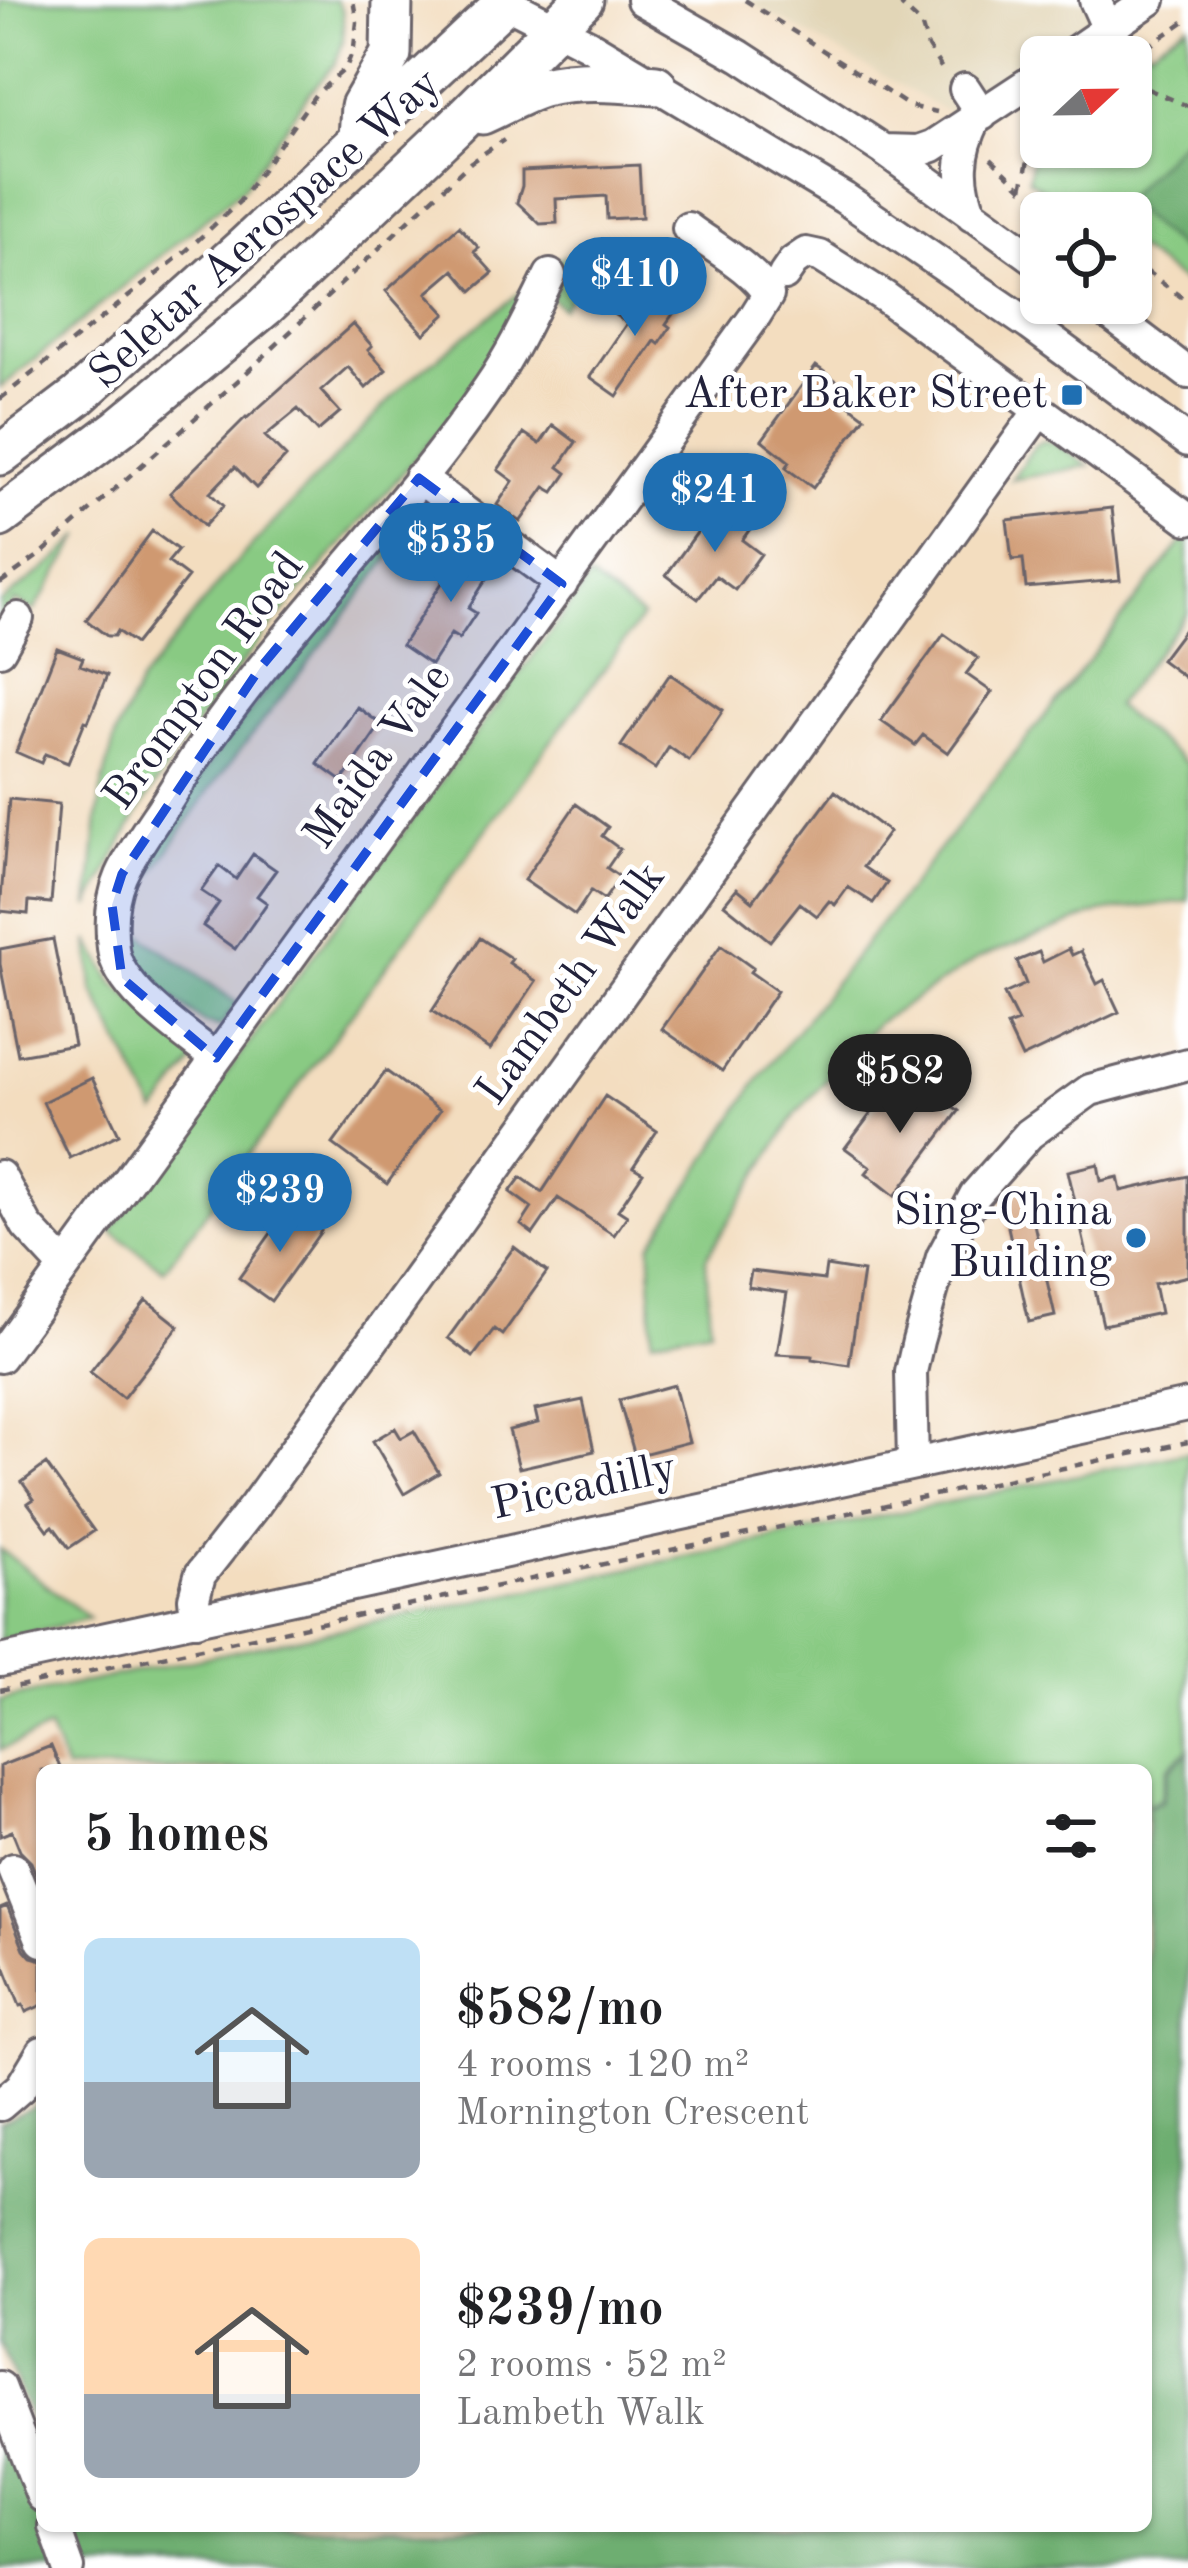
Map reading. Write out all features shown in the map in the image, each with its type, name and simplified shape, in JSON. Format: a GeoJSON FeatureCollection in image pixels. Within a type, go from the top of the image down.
{"type":"FeatureCollection","features":[{"type":"Feature","properties":{"kind":"main road"},"geometry":{"type":"LineString","coordinates":[[359,138],[361,106],[391,54],[392,0]]}},
{"type":"Feature","properties":{"kind":"main road","name":"Seletar Aerospace Way"},"geometry":{"type":"LineString","coordinates":[[0,455],[78,396],[245,246],[505,1]]}},
{"type":"Feature","properties":{"kind":"main road","name":"Seletar Aerospace Way"},"geometry":{"type":"LineString","coordinates":[[0,517],[119,428],[266,306],[569,13]]}},
{"type":"Feature","properties":{"kind":"main road"},"geometry":{"type":"LineString","coordinates":[[455,127],[541,87],[605,81],[656,85]]}},
{"type":"Feature","properties":{"kind":"street"},"geometry":{"type":"LineString","coordinates":[[642,0],[740,56],[884,150],[1020,248]]}},
{"type":"Feature","properties":{"kind":"street"},"geometry":{"type":"LineString","coordinates":[[1095,0],[1112,36]]}},
{"type":"Feature","properties":{"kind":"street"},"geometry":{"type":"LineString","coordinates":[[1116,36],[1150,0]]}},
{"type":"Feature","properties":{"kind":"street"},"geometry":{"type":"LineString","coordinates":[[505,1],[569,13],[656,85],[880,222],[1188,441]]}},
{"type":"Feature","properties":{"kind":"street"},"geometry":{"type":"LineString","coordinates":[[884,150],[920,151],[1020,88]]}},
{"type":"Feature","properties":{"kind":"street"},"geometry":{"type":"LineString","coordinates":[[971,118],[961,168],[972,215]]}},
{"type":"Feature","properties":{"kind":"street","name":"Maida Vale"},"geometry":{"type":"LineString","coordinates":[[0,1357],[768,295],[764,286],[688,228]]}},
{"type":"Feature","properties":{"kind":"street"},"geometry":{"type":"LineString","coordinates":[[784,274],[806,254],[820,256],[885,297],[1188,519]]}},
{"type":"Feature","properties":{"kind":"street","name":"Brompton Road"},"geometry":{"type":"LineString","coordinates":[[216,1058],[122,978],[113,948],[112,905],[122,874],[194,756],[260,668],[489,387],[550,275]]}},
{"type":"Feature","properties":{"kind":"street"},"geometry":{"type":"LineString","coordinates":[[1123,324],[1188,373]]}},
{"type":"Feature","properties":{"kind":"street","name":"Lambeth Walk"},"geometry":{"type":"LineString","coordinates":[[196,1619],[194,1598],[200,1575],[255,1505],[1040,410]]}},
{"type":"Feature","properties":{"kind":"street"},"geometry":{"type":"LineString","coordinates":[[419,478],[562,584]]}},
{"type":"Feature","properties":{"kind":"street"},"geometry":{"type":"LineString","coordinates":[[0,650],[18,618]]}},
{"type":"Feature","properties":{"kind":"street"},"geometry":{"type":"LineString","coordinates":[[913,1464],[911,1372],[918,1341],[942,1257],[975,1195],[1029,1134],[1090,1090],[1188,1064]]}},
{"type":"Feature","properties":{"kind":"street"},"geometry":{"type":"LineString","coordinates":[[0,1177],[27,1226],[64,1267]]}},
{"type":"Feature","properties":{"kind":"street","name":"Piccadilly"},"geometry":{"type":"LineString","coordinates":[[0,1661],[1188,1405]]}},
{"type":"Feature","properties":{"kind":"street"},"geometry":{"type":"LineString","coordinates":[[13,1869],[36,1927]]}},
{"type":"Feature","properties":{"kind":"street"},"geometry":{"type":"LineString","coordinates":[[0,2106],[22,2087],[36,2062]]}},
{"type":"Feature","properties":{"kind":"street"},"geometry":{"type":"LineString","coordinates":[[0,2106],[36,2091]]}},
{"type":"Feature","properties":{"kind":"street"},"geometry":{"type":"LineString","coordinates":[[0,2387],[36,2480]]}},
{"type":"Feature","properties":{"kind":"street"},"geometry":{"type":"LineString","coordinates":[[56,2532],[69,2568]]}},
{"type":"Feature","properties":{"kind":"path"},"geometry":{"type":"LineString","coordinates":[[0,399],[187,250],[239,202],[315,95],[346,68],[354,47],[353,0]]}},
{"type":"Feature","properties":{"kind":"path"},"geometry":{"type":"LineString","coordinates":[[746,0],[909,106],[971,118]]}},
{"type":"Feature","properties":{"kind":"path"},"geometry":{"type":"LineString","coordinates":[[900,0],[921,24],[928,47],[971,118],[1027,192]]}},
{"type":"Feature","properties":{"kind":"path"},"geometry":{"type":"LineString","coordinates":[[1152,44],[1188,20]]}},
{"type":"Feature","properties":{"kind":"path"},"geometry":{"type":"LineString","coordinates":[[1152,91],[1188,106]]}},
{"type":"Feature","properties":{"kind":"path"},"geometry":{"type":"LineString","coordinates":[[0,583],[41,554],[243,376],[471,162],[504,140]]}},
{"type":"Feature","properties":{"kind":"path"},"geometry":{"type":"LineString","coordinates":[[1022,188],[1026,168]]}},
{"type":"Feature","properties":{"kind":"path"},"geometry":{"type":"LineString","coordinates":[[1152,278],[1188,302]]}},
{"type":"Feature","properties":{"kind":"path"},"geometry":{"type":"LineString","coordinates":[[0,1690],[1188,1442]]}},
{"type":"Feature","properties":{"kind":"highlighted area"},"geometry":{"type":"Polygon","coordinates":[[[419,478],[562,584],[216,1058],[122,978],[112,905],[122,874],[260,668],[419,478]]]}},
{"type":"Feature","properties":{"kind":"shaded area"},"geometry":{"type":"Polygon","coordinates":[[[746,0],[1126,0],[1073,36],[1020,36],[1020,72],[955,116],[746,0]]]}},
{"type":"Feature","properties":{"kind":"green space"},"geometry":{"type":"Polygon","coordinates":[[[0,0],[336,0],[343,12],[343,42],[335,64],[309,93],[243,188],[0,388],[0,0]]]}},
{"type":"Feature","properties":{"kind":"green space"},"geometry":{"type":"Polygon","coordinates":[[[1188,24],[1188,286],[1152,260],[1152,192],[1046,192],[1028,179],[1030,168],[1152,168],[1152,48],[1188,24]]]}},
{"type":"Feature","properties":{"kind":"green space"},"geometry":{"type":"Polygon","coordinates":[[[1188,134],[1188,256],[1152,226],[1152,192],[1131,192],[1188,134]]]}},
{"type":"Feature","properties":{"kind":"green space"},"geometry":{"type":"Polygon","coordinates":[[[606,247],[562,308],[551,298],[557,286],[556,259],[606,247]]]}},
{"type":"Feature","properties":{"kind":"green space"},"geometry":{"type":"Polygon","coordinates":[[[523,290],[530,299],[451,417],[284,611],[173,757],[89,907],[101,790],[116,734],[140,683],[229,570],[408,381],[523,290]]]}},
{"type":"Feature","properties":{"kind":"green space"},"geometry":{"type":"Polygon","coordinates":[[[1043,441],[1089,466],[1011,480],[1035,445],[1043,441]]]}},
{"type":"Feature","properties":{"kind":"green space"},"geometry":{"type":"Polygon","coordinates":[[[422,493],[458,521],[408,534],[210,789],[136,905],[135,924],[147,939],[237,1003],[220,1027],[204,1023],[141,973],[122,933],[124,905],[147,850],[216,754],[422,493]]]}},
{"type":"Feature","properties":{"kind":"green space"},"geometry":{"type":"Polygon","coordinates":[[[82,535],[34,611],[15,601],[0,624],[0,603],[82,535]]]}},
{"type":"Feature","properties":{"kind":"green space"},"geometry":{"type":"Polygon","coordinates":[[[1185,538],[1188,612],[1115,706],[1188,765],[1188,901],[1101,912],[979,958],[876,1024],[796,1114],[706,1258],[710,1328],[652,1339],[651,1245],[760,1077],[1185,538]]]}},
{"type":"Feature","properties":{"kind":"green space"},"geometry":{"type":"Polygon","coordinates":[[[590,578],[642,617],[164,1270],[111,1231],[590,578]]]}},
{"type":"Feature","properties":{"kind":"green space"},"geometry":{"type":"Polygon","coordinates":[[[89,940],[114,983],[198,1056],[156,1113],[93,990],[89,940]]]}},
{"type":"Feature","properties":{"kind":"green space"},"geometry":{"type":"Polygon","coordinates":[[[1188,1452],[1188,1750],[1167,1768],[1160,1800],[1152,1803],[1152,1764],[64,1764],[49,1729],[0,1750],[0,1700],[1188,1452]]]}},
{"type":"Feature","properties":{"kind":"green space"},"geometry":{"type":"Polygon","coordinates":[[[0,1549],[89,1618],[0,1641],[0,1549]]]}},
{"type":"Feature","properties":{"kind":"green space"},"geometry":{"type":"Polygon","coordinates":[[[1188,1752],[1188,2568],[87,2568],[73,2532],[1152,2532],[1152,1805],[1162,1802],[1169,1770],[1188,1752]]]}},
{"type":"Feature","properties":{"kind":"green space"},"geometry":{"type":"Polygon","coordinates":[[[36,2105],[36,2434],[0,2341],[0,2123],[36,2105]]]}},
{"type":"Feature","properties":{"kind":"green space"},"geometry":{"type":"Polygon","coordinates":[[[0,2417],[36,2508],[36,2532],[46,2532],[60,2568],[0,2568],[0,2417]]]}},
{"type":"Feature","properties":{"kind":"building"},"geometry":{"type":"Polygon","coordinates":[[[639,165],[642,217],[607,219],[606,196],[556,199],[557,223],[540,224],[517,202],[522,171],[639,165]]]}},
{"type":"Feature","properties":{"kind":"building"},"geometry":{"type":"Polygon","coordinates":[[[459,226],[493,273],[472,291],[454,270],[427,293],[446,314],[424,334],[386,291],[459,226]]]}},
{"type":"Feature","properties":{"kind":"building"},"geometry":{"type":"Polygon","coordinates":[[[653,285],[680,304],[659,344],[655,341],[617,396],[590,377],[627,323],[615,315],[626,300],[637,308],[653,285]]]}},
{"type":"Feature","properties":{"kind":"building"},"geometry":{"type":"Polygon","coordinates":[[[353,324],[386,370],[366,388],[348,367],[321,391],[340,412],[318,431],[298,409],[265,436],[286,457],[256,488],[235,467],[210,493],[223,506],[204,526],[170,493],[246,417],[353,324]]]}},
{"type":"Feature","properties":{"kind":"building"},"geometry":{"type":"Polygon","coordinates":[[[816,366],[848,389],[841,399],[865,417],[813,488],[786,468],[790,462],[762,440],[816,366]]]}},
{"type":"Feature","properties":{"kind":"building"},"geometry":{"type":"Polygon","coordinates":[[[553,425],[576,442],[559,467],[567,473],[554,492],[545,487],[520,522],[497,505],[513,481],[498,470],[524,433],[540,444],[553,425]]]}},
{"type":"Feature","properties":{"kind":"building"},"geometry":{"type":"Polygon","coordinates":[[[718,504],[750,529],[742,540],[761,554],[735,590],[716,576],[698,599],[666,575],[718,504]]]}},
{"type":"Feature","properties":{"kind":"building"},"geometry":{"type":"Polygon","coordinates":[[[1112,508],[1120,580],[1026,588],[1023,559],[1012,560],[1007,520],[1112,508]]]}},
{"type":"Feature","properties":{"kind":"building"},"geometry":{"type":"Polygon","coordinates":[[[152,531],[178,550],[168,562],[188,577],[135,644],[117,631],[107,636],[86,620],[152,531]]]}},
{"type":"Feature","properties":{"kind":"building"},"geometry":{"type":"Polygon","coordinates":[[[475,544],[498,561],[468,608],[476,613],[459,639],[451,634],[431,665],[402,645],[460,555],[464,558],[475,544]]]}},
{"type":"Feature","properties":{"kind":"building"},"geometry":{"type":"Polygon","coordinates":[[[1188,624],[1188,680],[1161,660],[1188,624]]]}},
{"type":"Feature","properties":{"kind":"building"},"geometry":{"type":"Polygon","coordinates":[[[944,634],[978,658],[966,674],[992,692],[948,753],[923,735],[915,745],[881,721],[944,634]]]}},
{"type":"Feature","properties":{"kind":"building"},"geometry":{"type":"Polygon","coordinates":[[[57,648],[83,658],[80,665],[107,675],[68,763],[45,754],[41,763],[16,752],[57,648]]]}},
{"type":"Feature","properties":{"kind":"building"},"geometry":{"type":"Polygon","coordinates":[[[670,674],[723,710],[689,761],[669,747],[655,769],[621,746],[670,674]]]}},
{"type":"Feature","properties":{"kind":"building"},"geometry":{"type":"Polygon","coordinates":[[[357,707],[381,724],[342,781],[318,764],[357,707]]]}},
{"type":"Feature","properties":{"kind":"building"},"geometry":{"type":"Polygon","coordinates":[[[835,791],[889,832],[863,867],[887,883],[873,903],[848,887],[835,905],[829,901],[817,916],[800,903],[770,941],[724,904],[737,888],[753,901],[835,791]]]}},
{"type":"Feature","properties":{"kind":"building"},"geometry":{"type":"Polygon","coordinates":[[[9,799],[59,804],[51,903],[29,901],[28,914],[0,911],[9,799]]]}},
{"type":"Feature","properties":{"kind":"building"},"geometry":{"type":"Polygon","coordinates":[[[576,804],[608,827],[602,836],[620,849],[607,868],[620,877],[604,900],[591,891],[575,915],[524,880],[576,804]]]}},
{"type":"Feature","properties":{"kind":"building"},"geometry":{"type":"Polygon","coordinates":[[[253,854],[276,870],[257,896],[267,903],[235,949],[203,926],[219,903],[201,891],[219,866],[236,879],[253,854]]]}},
{"type":"Feature","properties":{"kind":"building"},"geometry":{"type":"Polygon","coordinates":[[[480,938],[536,981],[490,1050],[432,1011],[480,938]]]}},
{"type":"Feature","properties":{"kind":"building"},"geometry":{"type":"Polygon","coordinates":[[[53,939],[74,1045],[18,1055],[0,949],[53,939]]]}},
{"type":"Feature","properties":{"kind":"building"},"geometry":{"type":"Polygon","coordinates":[[[721,945],[777,991],[722,1071],[662,1029],[721,945]]]}},
{"type":"Feature","properties":{"kind":"building"},"geometry":{"type":"Polygon","coordinates":[[[1069,949],[1072,955],[1081,951],[1097,984],[1104,980],[1119,1012],[1022,1058],[1007,1026],[1018,1022],[1004,994],[1026,984],[1017,961],[1039,952],[1043,962],[1069,949]]]}},
{"type":"Feature","properties":{"kind":"building"},"geometry":{"type":"Polygon","coordinates":[[[386,1071],[440,1110],[387,1184],[333,1144],[386,1071]]]}},
{"type":"Feature","properties":{"kind":"building"},"geometry":{"type":"Polygon","coordinates":[[[92,1078],[119,1134],[70,1158],[43,1102],[92,1078]]]}},
{"type":"Feature","properties":{"kind":"building"},"geometry":{"type":"Polygon","coordinates":[[[891,1087],[912,1104],[919,1103],[930,1088],[959,1111],[895,1196],[866,1173],[871,1167],[845,1148],[891,1087]]]}},
{"type":"Feature","properties":{"kind":"building"},"geometry":{"type":"Polygon","coordinates":[[[605,1096],[657,1131],[633,1167],[643,1173],[618,1210],[627,1216],[614,1235],[558,1198],[533,1234],[521,1225],[532,1208],[510,1192],[521,1177],[542,1192],[605,1096]]]}},
{"type":"Feature","properties":{"kind":"building","name":"Sing-China Building"},"geometry":{"type":"Polygon","coordinates":[[[1098,1164],[1101,1181],[1118,1177],[1121,1191],[1188,1176],[1188,1276],[1154,1284],[1160,1313],[1103,1325],[1068,1171],[1098,1164]]]}},
{"type":"Feature","properties":{"kind":"building","name":"Sing-China Building"},"geometry":{"type":"Polygon","coordinates":[[[1026,1189],[1055,1316],[1029,1322],[1001,1195],[1026,1189]]]}},
{"type":"Feature","properties":{"kind":"building"},"geometry":{"type":"Polygon","coordinates":[[[289,1208],[321,1231],[271,1301],[239,1278],[289,1208]]]}},
{"type":"Feature","properties":{"kind":"building"},"geometry":{"type":"Polygon","coordinates":[[[514,1247],[547,1272],[502,1335],[494,1329],[473,1357],[448,1338],[514,1247]]]}},
{"type":"Feature","properties":{"kind":"building"},"geometry":{"type":"Polygon","coordinates":[[[826,1266],[863,1272],[849,1365],[777,1354],[787,1293],[748,1287],[751,1271],[824,1280],[826,1266]]]}},
{"type":"Feature","properties":{"kind":"building"},"geometry":{"type":"Polygon","coordinates":[[[146,1300],[179,1326],[123,1398],[90,1372],[146,1300]]]}},
{"type":"Feature","properties":{"kind":"building"},"geometry":{"type":"Polygon","coordinates":[[[674,1385],[689,1442],[635,1456],[619,1400],[674,1385]]]}},
{"type":"Feature","properties":{"kind":"building"},"geometry":{"type":"Polygon","coordinates":[[[583,1400],[594,1451],[519,1468],[509,1430],[538,1423],[535,1410],[583,1400]]]}},
{"type":"Feature","properties":{"kind":"building"},"geometry":{"type":"Polygon","coordinates":[[[395,1428],[401,1438],[414,1431],[439,1473],[404,1494],[373,1441],[395,1428]]]}},
{"type":"Feature","properties":{"kind":"building"},"geometry":{"type":"Polygon","coordinates":[[[46,1464],[94,1531],[69,1548],[28,1503],[34,1499],[22,1482],[46,1464]]]}},
{"type":"Feature","properties":{"kind":"building"},"geometry":{"type":"Polygon","coordinates":[[[51,1746],[58,1764],[36,1764],[36,1874],[12,1831],[0,1836],[0,1766],[51,1746]]]}},
{"type":"Feature","properties":{"kind":"building"},"geometry":{"type":"Polygon","coordinates":[[[7,1906],[24,1949],[36,1958],[36,2008],[26,2012],[0,1956],[0,1909],[7,1906]]]}},
{"type":"Feature","properties":{"kind":"place","name":"After Baker Street"},"geometry":{"type":"Point","coordinates":[1072,395]}},
{"type":"Feature","properties":{"kind":"place","name":"Sing-China Building"},"geometry":{"type":"Point","coordinates":[1136,1238]}}]}
